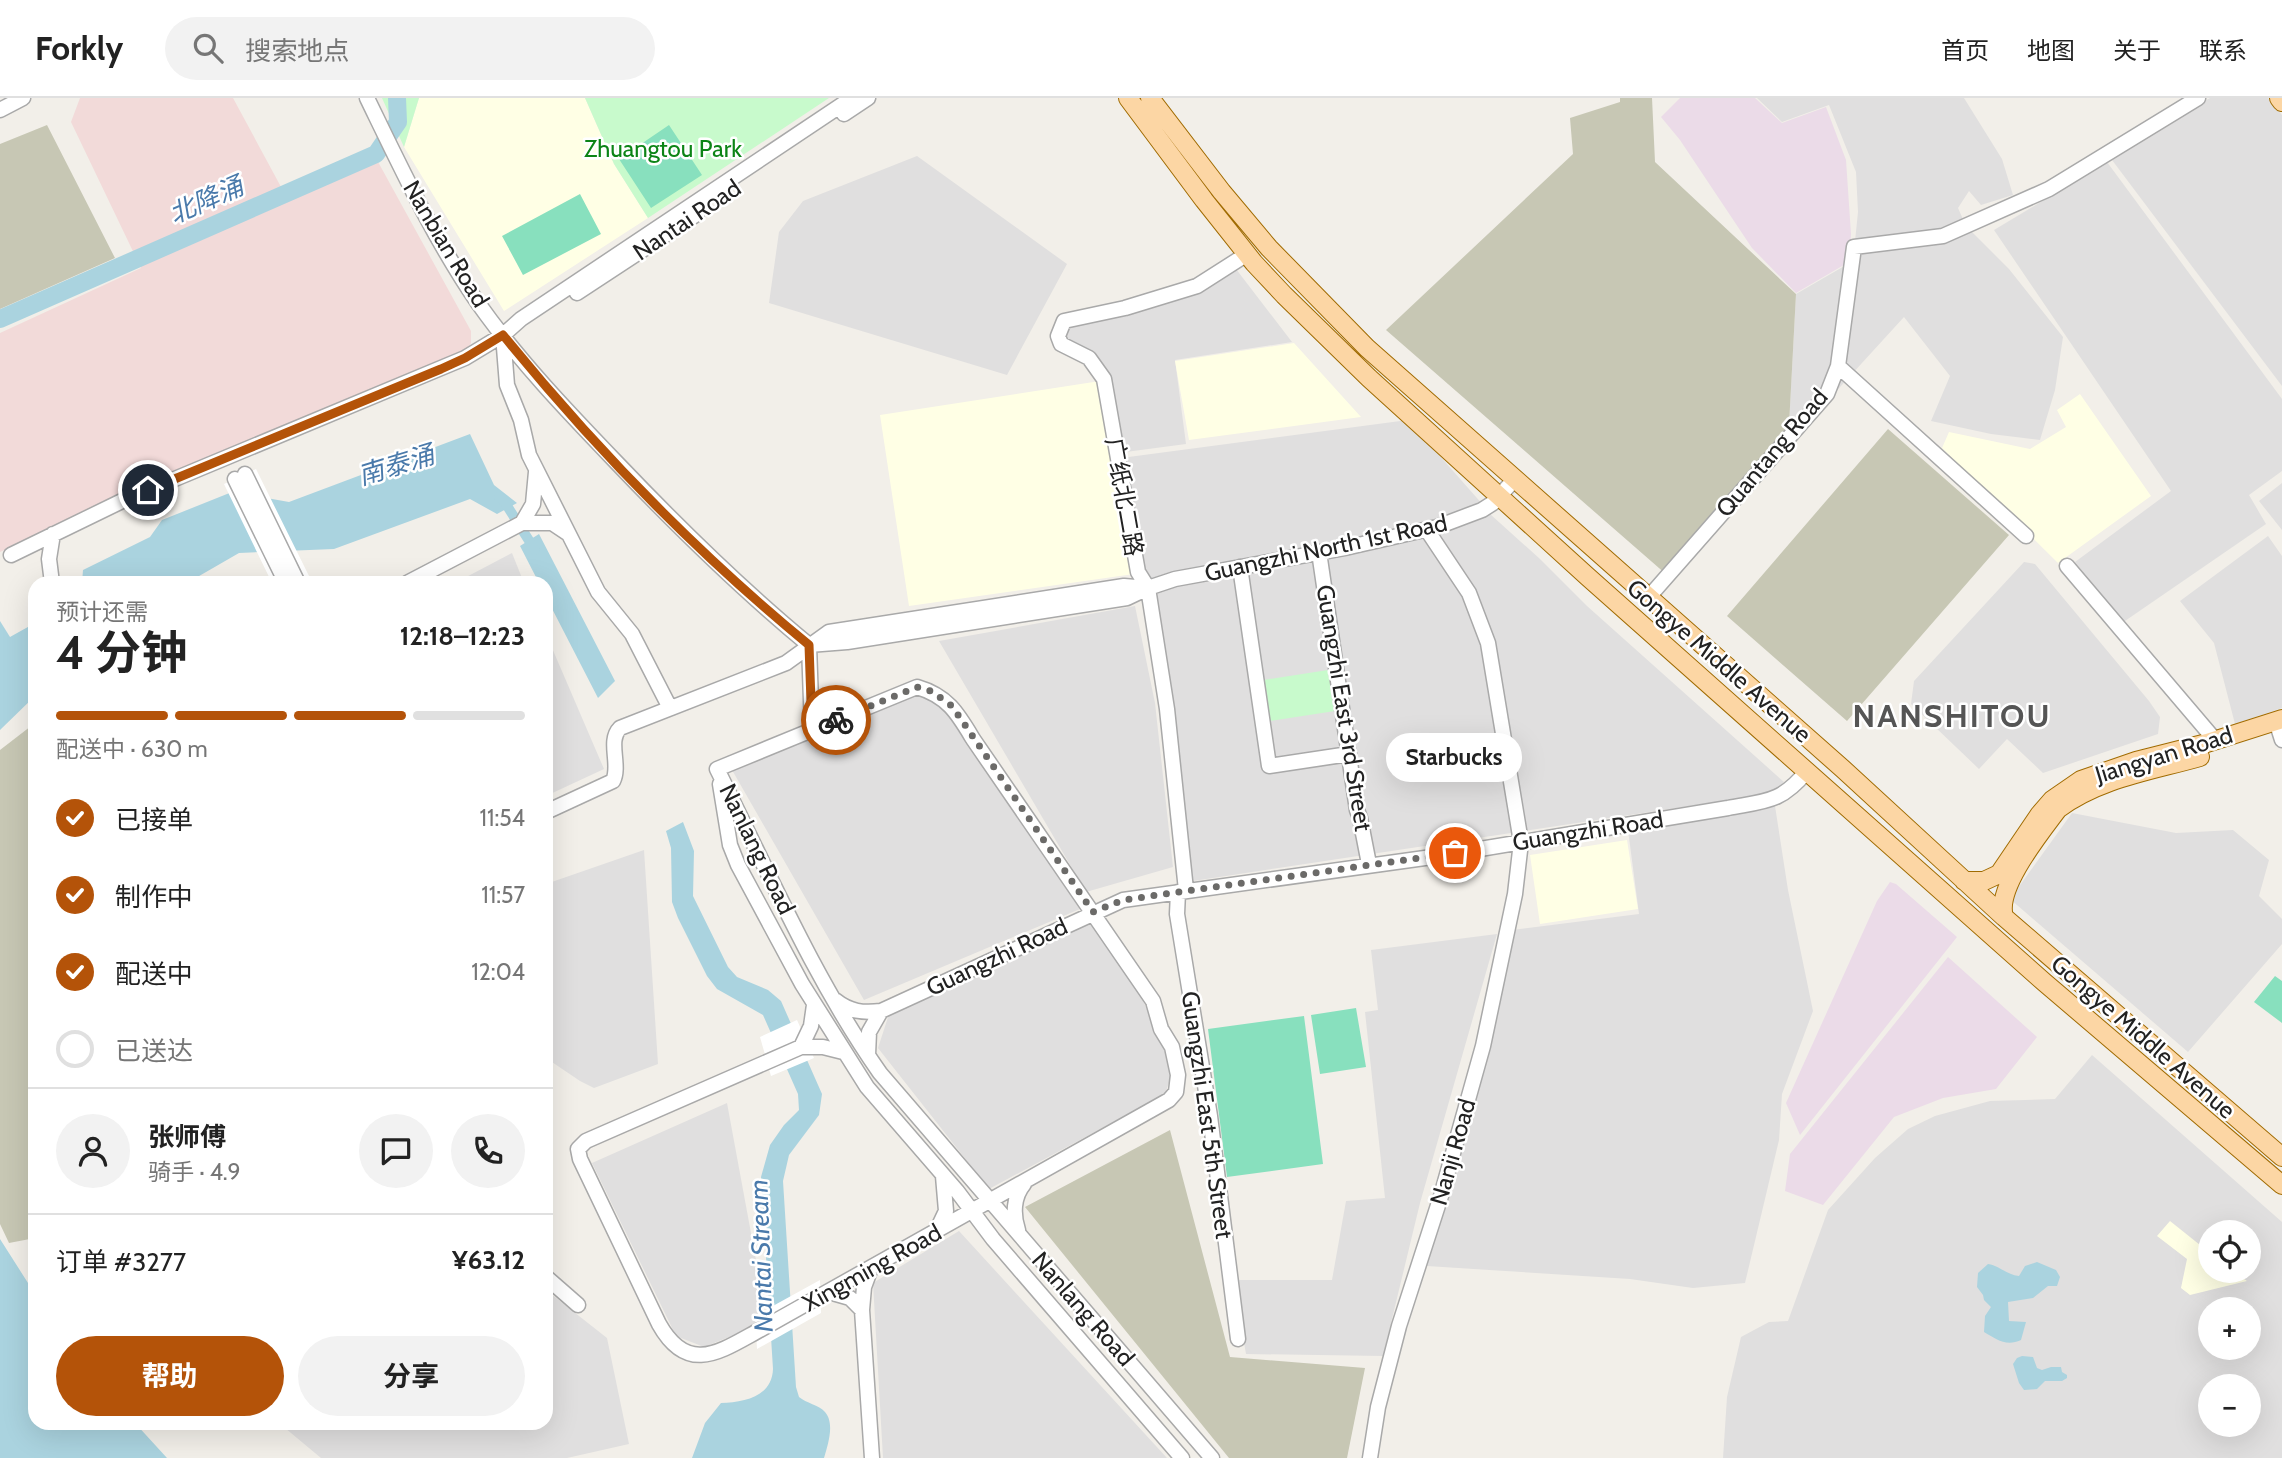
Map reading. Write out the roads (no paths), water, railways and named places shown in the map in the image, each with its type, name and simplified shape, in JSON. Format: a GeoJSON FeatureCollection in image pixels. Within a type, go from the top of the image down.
{"type":"FeatureCollection","features":[{"type":"Feature","properties":{"kind":"main road"},"geometry":{"type":"LineString","coordinates":[[1128,98],[1247,254],[1312,323],[1499,496],[2064,1000],[2282,1185]]}},
{"type":"Feature","properties":{"kind":"main road"},"geometry":{"type":"LineString","coordinates":[[1150,98],[1182,139]]}},
{"type":"Feature","properties":{"kind":"main road"},"geometry":{"type":"LineString","coordinates":[[1158,98],[1182,139]]}},
{"type":"Feature","properties":{"kind":"main road","name":"Gongye Middle Avenue"},"geometry":{"type":"LineString","coordinates":[[1182,139],[1250,226],[1367,348],[1852,777],[2004,917],[2282,1157]]}},
{"type":"Feature","properties":{"kind":"main road","name":"Jiangyan Road"},"geometry":{"type":"LineString","coordinates":[[1964,881],[1984,881],[1999,874],[2052,800],[2081,780],[2136,761],[2215,740],[2280,728]]}},
{"type":"Feature","properties":{"kind":"main road","name":"Jiangyan Road"},"geometry":{"type":"LineString","coordinates":[[2004,917],[2002,903],[2010,881],[2058,809],[2103,784],[2280,728]]}},
{"type":"Feature","properties":{"kind":"street"},"geometry":{"type":"LineString","coordinates":[[0,110],[23,98]]}},
{"type":"Feature","properties":{"kind":"street","name":"Nanbian Road"},"geometry":{"type":"LineString","coordinates":[[367,98],[430,223],[472,293],[503,335],[554,398],[668,517],[761,605],[809,645]]}},
{"type":"Feature","properties":{"kind":"street","name":"Nantai Road"},"geometry":{"type":"LineString","coordinates":[[11,555],[224,458],[465,358],[852,98]]}},
{"type":"Feature","properties":{"kind":"street","name":"Nantai Road"},"geometry":{"type":"LineString","coordinates":[[503,335],[527,326],[868,98]]}},
{"type":"Feature","properties":{"kind":"street","name":"Quantang Road"},"geometry":{"type":"LineString","coordinates":[[1647,598],[1827,394],[1838,366],[1854,247],[1943,236],[2049,189],[2199,98]]}},
{"type":"Feature","properties":{"kind":"street","name":"广纸北二路"},"geometry":{"type":"LineString","coordinates":[[1182,891],[1167,709],[1148,588],[1138,572],[1104,379],[1089,358],[1060,344],[1058,336],[1064,321],[1125,308],[1197,286],[1247,254]]}},
{"type":"Feature","properties":{"kind":"street"},"geometry":{"type":"LineString","coordinates":[[503,335],[509,392],[519,415],[528,455],[598,592],[635,639],[670,708]]}},
{"type":"Feature","properties":{"kind":"street"},"geometry":{"type":"LineString","coordinates":[[1838,366],[2026,536]]}},
{"type":"Feature","properties":{"kind":"street"},"geometry":{"type":"LineString","coordinates":[[522,523],[531,510],[535,496],[535,468]]}},
{"type":"Feature","properties":{"kind":"street"},"geometry":{"type":"LineString","coordinates":[[283,576],[240,477],[294,576]]}},
{"type":"Feature","properties":{"kind":"street","name":"Guangzhi North 1st Road"},"geometry":{"type":"LineString","coordinates":[[553,809],[613,781],[617,772],[614,739],[617,730],[786,663],[829,632],[1124,586],[1148,588],[1175,579],[1427,530],[1482,510],[1514,480]]}},
{"type":"Feature","properties":{"kind":"street"},"geometry":{"type":"LineString","coordinates":[[420,576],[522,523],[552,523],[564,529],[569,536]]}},
{"type":"Feature","properties":{"kind":"street","name":"Nanji Road"},"geometry":{"type":"LineString","coordinates":[[1370,1458],[1378,1407],[1399,1326],[1441,1196],[1483,1046],[1515,894],[1521,842],[1488,643],[1469,593],[1427,530]]}},
{"type":"Feature","properties":{"kind":"street"},"geometry":{"type":"LineString","coordinates":[[51,576],[49,559],[53,534]]}},
{"type":"Feature","properties":{"kind":"street","name":"Guangzhi East 3rd Street"},"geometry":{"type":"LineString","coordinates":[[1320,552],[1357,810],[1369,864]]}},
{"type":"Feature","properties":{"kind":"street"},"geometry":{"type":"LineString","coordinates":[[2067,566],[2215,740]]}},
{"type":"Feature","properties":{"kind":"street"},"geometry":{"type":"LineString","coordinates":[[1240,567],[1269,766],[1349,754]]}},
{"type":"Feature","properties":{"kind":"street"},"geometry":{"type":"LineString","coordinates":[[717,769],[812,730],[809,645]]}},
{"type":"Feature","properties":{"kind":"street","name":"Xingming Road"},"geometry":{"type":"LineString","coordinates":[[805,1044],[586,1141],[578,1149],[580,1159],[659,1324],[669,1338],[691,1354],[709,1356],[720,1352],[1169,1100],[1178,1086],[1174,1054],[1161,1029],[1153,1001],[957,712],[931,691],[917,687],[812,730]]}},
{"type":"Feature","properties":{"kind":"street","name":"Nanlang Road"},"geometry":{"type":"LineString","coordinates":[[717,769],[794,926],[869,1058],[1212,1458]]}},
{"type":"Feature","properties":{"kind":"street","name":"Nanlang Road"},"geometry":{"type":"LineString","coordinates":[[717,769],[734,855],[814,1005],[843,1052],[880,1104],[1182,1458]]}},
{"type":"Feature","properties":{"kind":"street","name":"Guangzhi Road"},"geometry":{"type":"LineString","coordinates":[[835,1000],[858,1012],[881,1011],[1123,900],[1521,842],[1776,799],[1797,784],[1807,771]]}},
{"type":"Feature","properties":{"kind":"street","name":"Guangzhi East 5th Street"},"geometry":{"type":"LineString","coordinates":[[1182,891],[1177,914],[1210,1116],[1238,1339]]}},
{"type":"Feature","properties":{"kind":"street"},"geometry":{"type":"LineString","coordinates":[[814,1005],[805,1044],[843,1052]]}},
{"type":"Feature","properties":{"kind":"street"},"geometry":{"type":"LineString","coordinates":[[869,1058],[869,1032],[881,1011]]}},
{"type":"Feature","properties":{"kind":"street"},"geometry":{"type":"LineString","coordinates":[[915,1143],[925,1141],[928,1130]]}},
{"type":"Feature","properties":{"kind":"street"},"geometry":{"type":"LineString","coordinates":[[935,1232],[946,1211],[943,1175]]}},
{"type":"Feature","properties":{"kind":"street"},"geometry":{"type":"LineString","coordinates":[[1020,1235],[1015,1219],[1015,1203],[1019,1189],[1030,1179]]}},
{"type":"Feature","properties":{"kind":"street"},"geometry":{"type":"LineString","coordinates":[[870,1268],[863,1287],[862,1310],[872,1458]]}},
{"type":"Feature","properties":{"kind":"street"},"geometry":{"type":"LineString","coordinates":[[1033,1286],[1037,1272],[1050,1270]]}},
{"type":"Feature","properties":{"kind":"street"},"geometry":{"type":"LineString","coordinates":[[553,1283],[578,1305]]}},
{"type":"Feature","properties":{"kind":"street"},"geometry":{"type":"LineString","coordinates":[[825,1294],[850,1298],[862,1310]]}},
{"type":"Feature","properties":{"kind":"water"},"geometry":{"type":"Polygon","coordinates":[[[470,434],[494,485],[517,503],[497,514],[470,499],[334,549],[239,553],[199,576],[83,576],[83,570],[150,537],[162,520],[232,492],[289,502],[470,434]]]}},
{"type":"Feature","properties":{"kind":"water"},"geometry":{"type":"Polygon","coordinates":[[[539,534],[615,681],[598,698],[553,611],[553,576],[535,576],[520,546],[539,534]]]}},
{"type":"Feature","properties":{"kind":"water"},"geometry":{"type":"Polygon","coordinates":[[[0,621],[10,637],[28,627],[28,703],[0,730],[0,621]]]}},
{"type":"Feature","properties":{"kind":"water"},"geometry":{"type":"Polygon","coordinates":[[[683,822],[694,851],[693,896],[728,967],[737,977],[768,990],[781,1001],[822,1094],[819,1115],[789,1155],[783,1181],[796,1387],[799,1397],[822,1410],[830,1422],[824,1458],[692,1458],[705,1423],[721,1403],[755,1396],[768,1386],[771,1378],[773,1369],[761,1177],[770,1145],[799,1110],[798,1094],[763,1015],[717,989],[707,976],[678,918],[672,902],[671,848],[666,831],[683,822]]]}},
{"type":"Feature","properties":{"kind":"water"},"geometry":{"type":"Polygon","coordinates":[[[0,1239],[28,1283],[28,1430],[141,1430],[167,1458],[0,1458],[0,1239]]]}},
{"type":"Feature","properties":{"kind":"water"},"geometry":{"type":"Polygon","coordinates":[[[2037,1262],[2056,1270],[2060,1277],[2057,1286],[2048,1286],[2033,1298],[2008,1302],[2009,1321],[2026,1322],[2021,1340],[2006,1342],[1984,1332],[1985,1316],[1991,1307],[1977,1287],[1978,1273],[1988,1264],[2019,1276],[2025,1266],[2037,1262]]]}},
{"type":"Feature","properties":{"kind":"water"},"geometry":{"type":"Polygon","coordinates":[[[2022,1356],[2033,1357],[2037,1368],[2042,1370],[2061,1367],[2067,1378],[2062,1381],[2045,1381],[2037,1389],[2024,1390],[2013,1364],[2022,1356]]]}},
{"type":"Feature","properties":{"kind":"waterway","name":"北降涌"},"geometry":{"type":"LineString","coordinates":[[0,319],[376,154],[398,122],[397,98]]}},
{"type":"Feature","properties":{"kind":"waterway","name":"南泰涌"},"geometry":{"type":"LineString","coordinates":[[499,497],[535,550]]}},
{"type":"Feature","properties":{"kind":"place","name":"Starbucks"},"geometry":{"type":"Point","coordinates":[1455,853]}},
{"type":"Feature","properties":{"kind":"district","name":"NANSHITOU"},"geometry":{"type":"Point","coordinates":[1952,716]}},
{"type":"Feature","properties":{"kind":"park label","name":"Zhuangtou Park"},"geometry":{"type":"Point","coordinates":[663,149]}},
{"type":"Feature","properties":{"kind":"water label","name":"Nantai Stream"},"geometry":{"type":"Point","coordinates":[761,1256]}}]}
